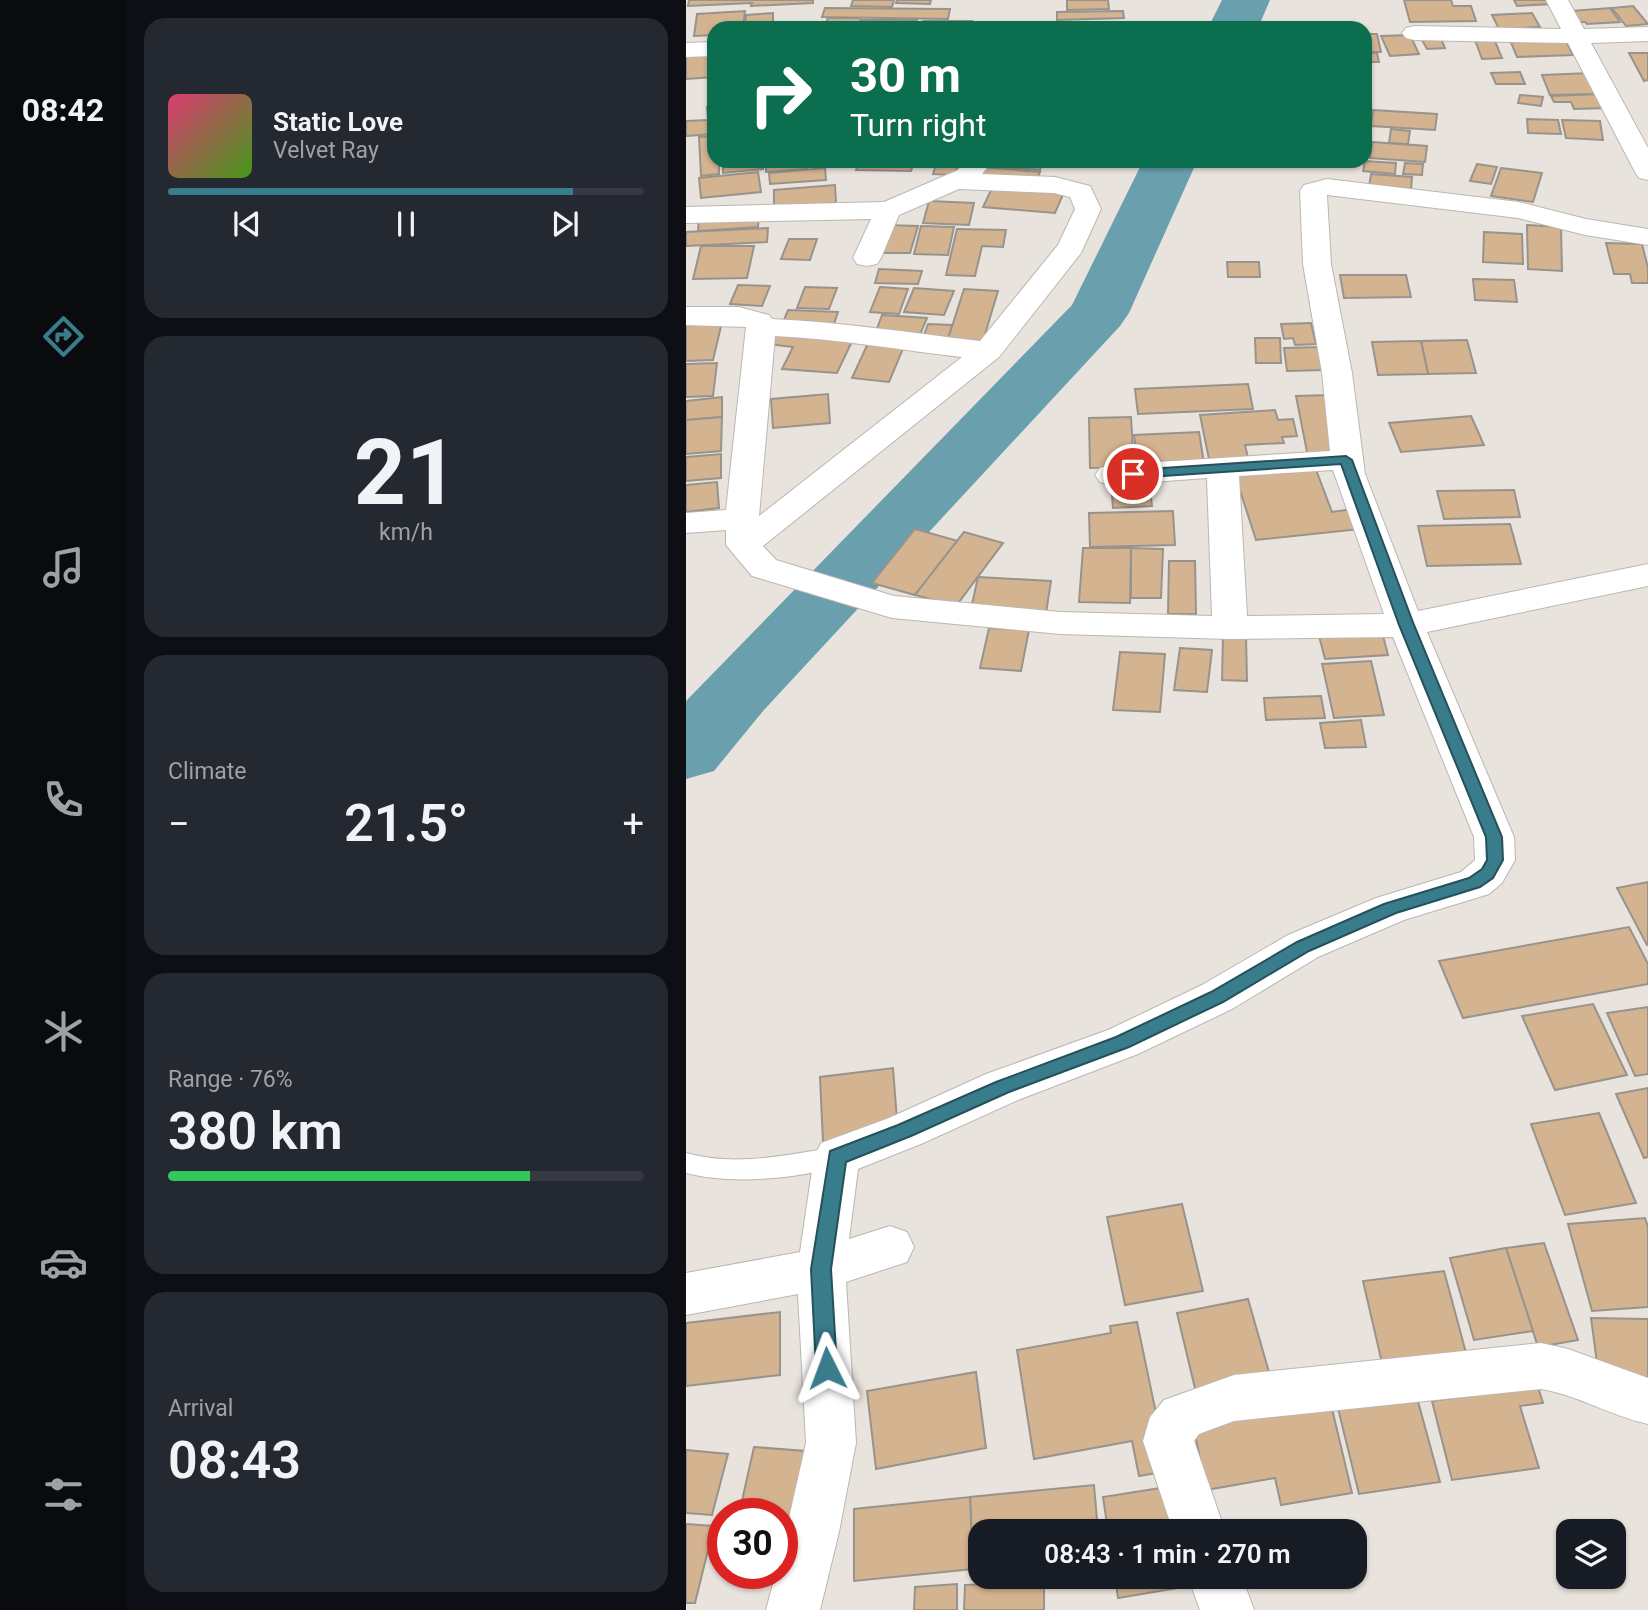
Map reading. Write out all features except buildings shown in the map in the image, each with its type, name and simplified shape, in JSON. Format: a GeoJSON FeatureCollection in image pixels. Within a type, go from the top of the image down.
{"type":"FeatureCollection","features":[{"type":"Feature","properties":{"kind":"street"},"geometry":{"type":"LineString","coordinates":[[1557,0],[1648,172]]}},
{"type":"Feature","properties":{"kind":"street"},"geometry":{"type":"LineString","coordinates":[[1414,33],[1577,36],[1648,34]]}},
{"type":"Feature","properties":{"kind":"street"},"geometry":{"type":"LineString","coordinates":[[686,50],[707,48]]}},
{"type":"Feature","properties":{"kind":"street"},"geometry":{"type":"LineString","coordinates":[[686,215],[888,210],[967,176],[973,168]]}},
{"type":"Feature","properties":{"kind":"street"},"geometry":{"type":"LineString","coordinates":[[750,544],[988,351],[1072,247],[1088,209],[1081,192],[1055,185],[955,181]]}},
{"type":"Feature","properties":{"kind":"street"},"geometry":{"type":"LineString","coordinates":[[793,1610],[813,1532],[831,1443],[822,1259],[836,1165],[1002,1087],[1123,1042],[1217,997],[1303,946],[1390,909],[1475,883],[1488,873],[1495,860],[1494,837],[1406,625],[1346,460],[1337,373],[1317,264],[1313,191],[1327,187],[1348,188],[1520,210],[1585,227],[1648,237]]}},
{"type":"Feature","properties":{"kind":"street"},"geometry":{"type":"LineString","coordinates":[[867,257],[888,210]]}},
{"type":"Feature","properties":{"kind":"street"},"geometry":{"type":"LineString","coordinates":[[686,316],[738,316],[759,321],[761,327],[750,544]]}},
{"type":"Feature","properties":{"kind":"street"},"geometry":{"type":"LineString","coordinates":[[761,327],[832,330],[881,339],[988,351]]}},
{"type":"Feature","properties":{"kind":"street"},"geometry":{"type":"LineString","coordinates":[[1111,475],[1346,460]]}},
{"type":"Feature","properties":{"kind":"street"},"geometry":{"type":"LineString","coordinates":[[1223,468],[1230,628]]}},
{"type":"Feature","properties":{"kind":"street"},"geometry":{"type":"LineString","coordinates":[[686,523],[750,544],[892,607],[1060,623],[1230,628],[1406,625],[1648,575]]}},
{"type":"Feature","properties":{"kind":"street"},"geometry":{"type":"LineString","coordinates":[[686,1294],[822,1259],[890,1247]]}},
{"type":"Feature","properties":{"kind":"street"},"geometry":{"type":"LineString","coordinates":[[1195,1519],[1168,1441],[1168,1434],[1182,1417],[1234,1398],[1541,1366],[1554,1367],[1621,1395],[1648,1401]]}},
{"type":"Feature","properties":{"kind":"street"},"geometry":{"type":"LineString","coordinates":[[1219,1589],[1227,1610]]}},
{"type":"Feature","properties":{"kind":"lane"},"geometry":{"type":"LineString","coordinates":[[686,1163],[709,1171],[836,1165]]}},
{"type":"Feature","properties":{"kind":"waterway"},"geometry":{"type":"LineString","coordinates":[[1236,21],[1246,0]]}},
{"type":"Feature","properties":{"kind":"waterway"},"geometry":{"type":"LineString","coordinates":[[686,752],[736,693],[1099,313],[1167,168]]}},
{"type":"Feature","properties":{"kind":"route"},"geometry":{"type":"LineString","coordinates":[[827,1368],[821,1269],[837,1157],[905,1131],[1002,1087],[1123,1042],[1217,997],[1303,946],[1390,909],[1475,883],[1488,873],[1495,860],[1494,837],[1406,625],[1346,460],[1133,474]]}}]}
